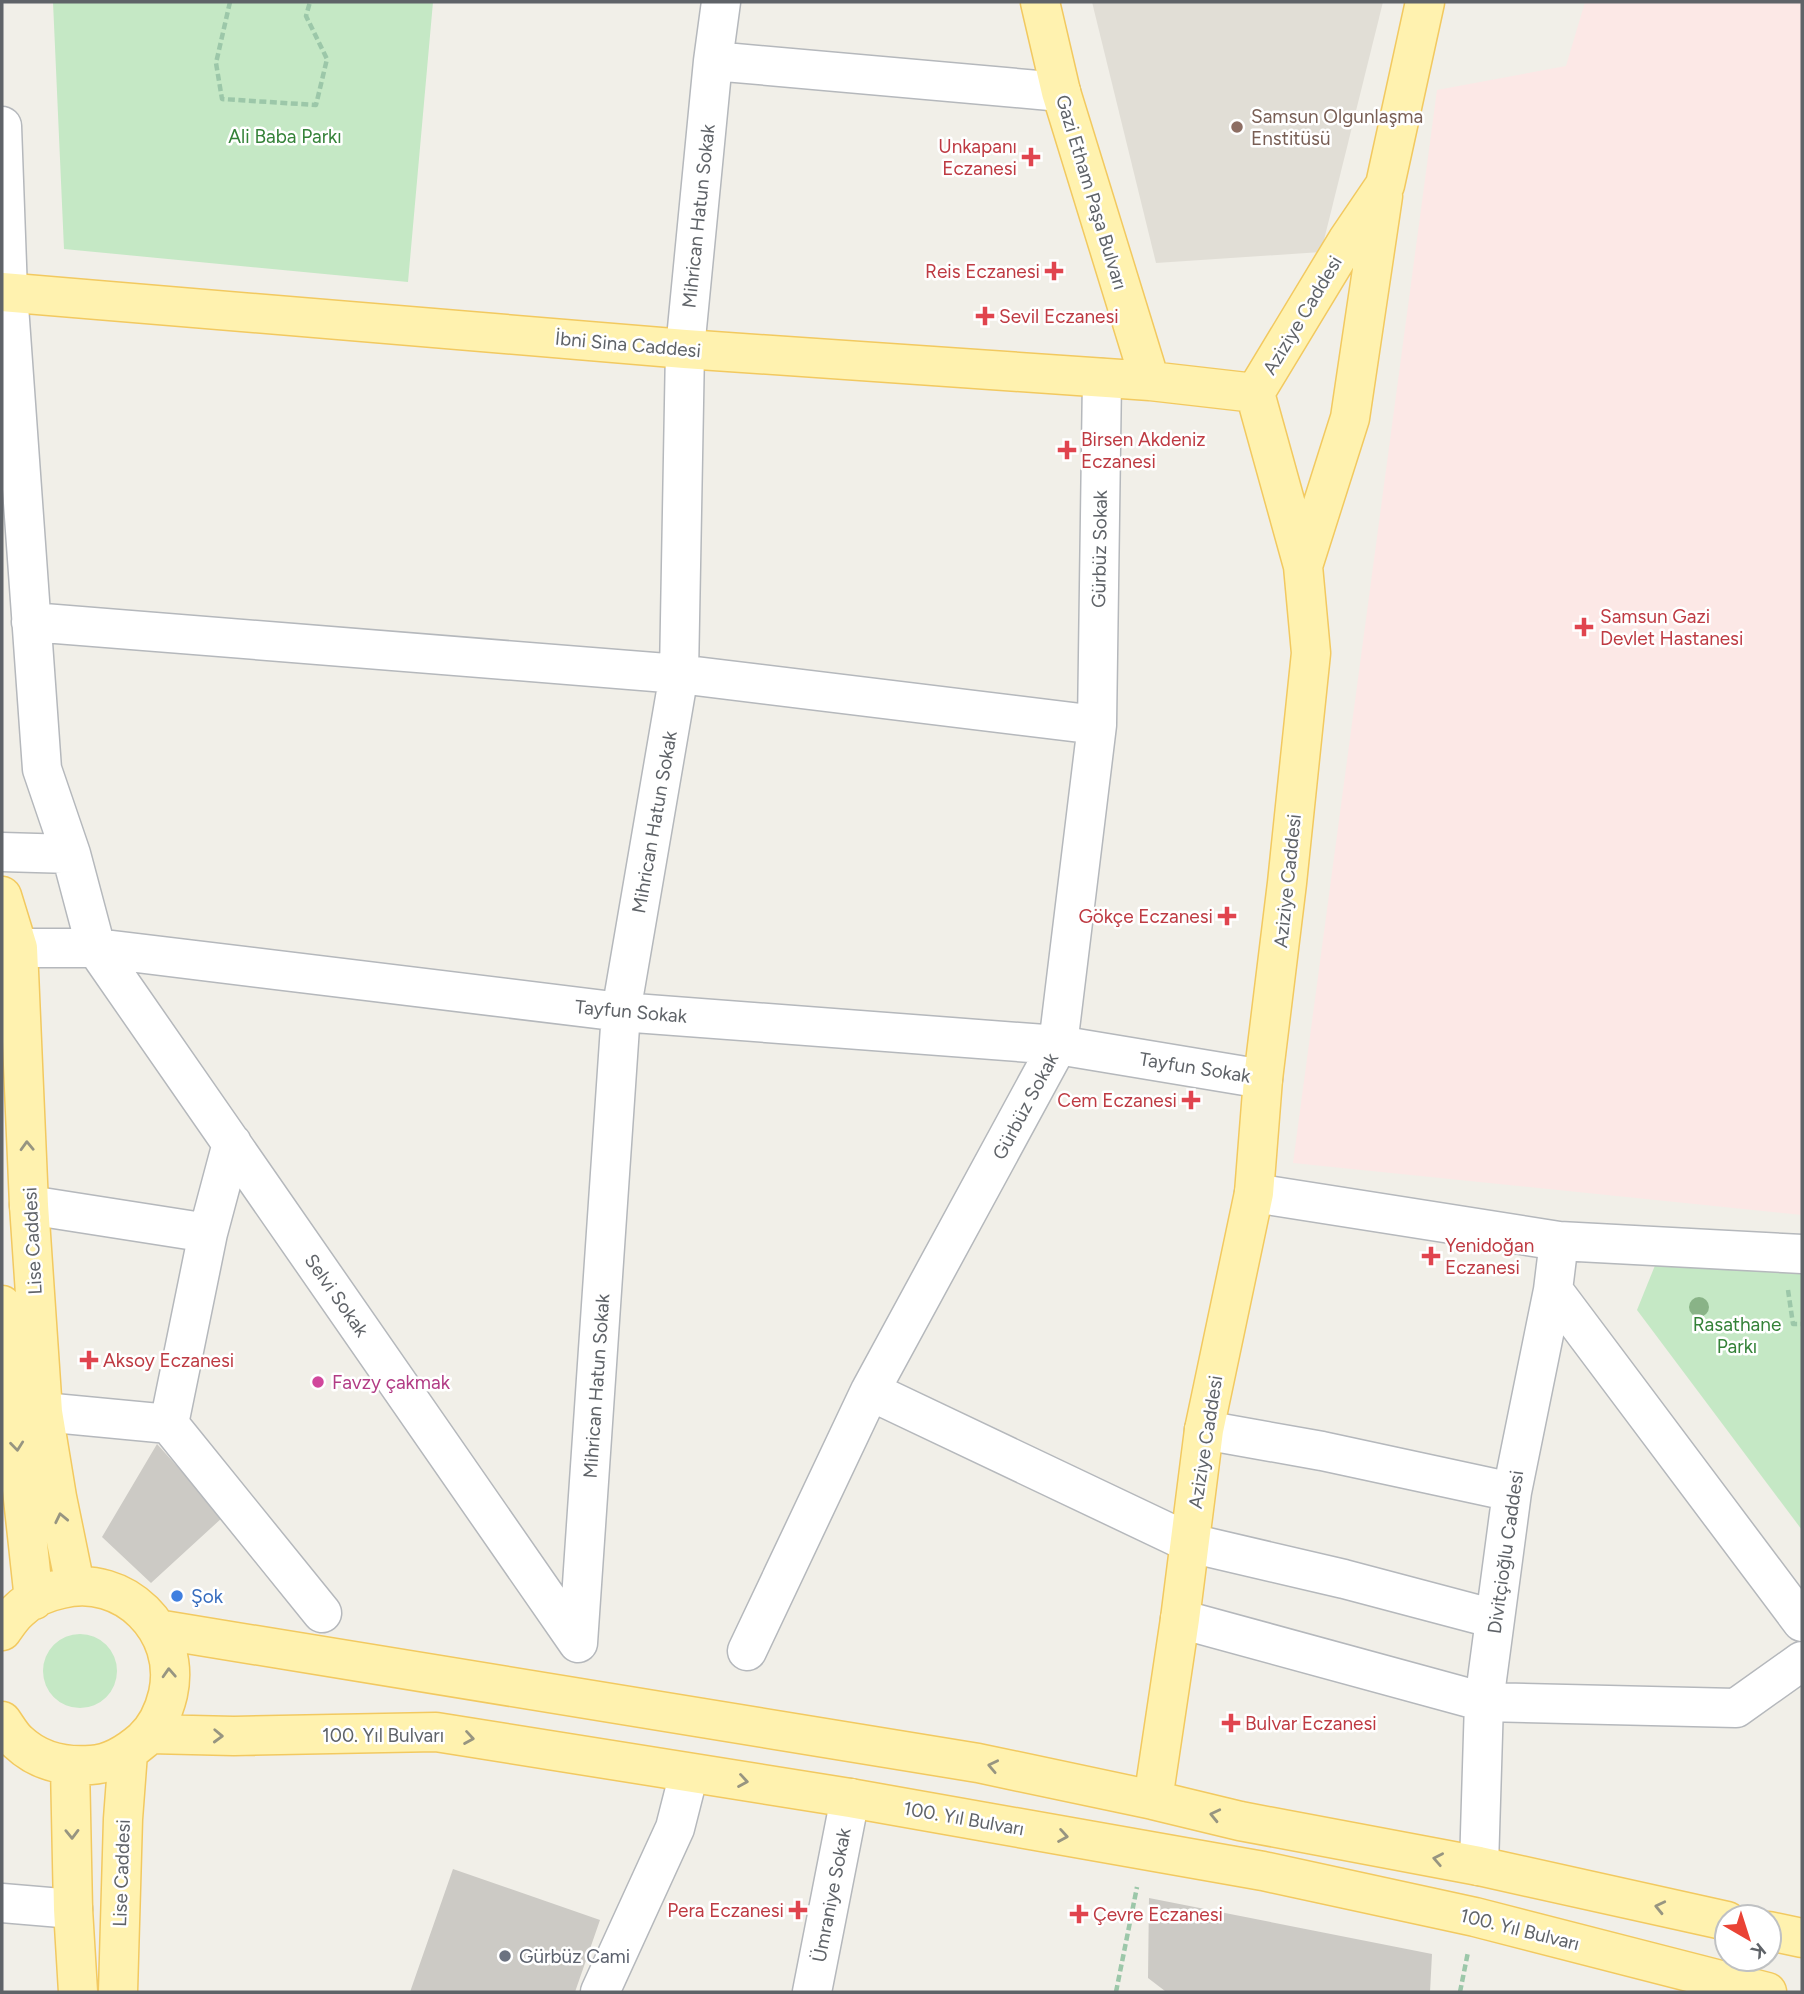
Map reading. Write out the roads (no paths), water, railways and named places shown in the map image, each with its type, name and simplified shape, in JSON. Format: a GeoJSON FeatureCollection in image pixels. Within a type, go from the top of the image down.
{"type":"FeatureCollection","features":[{"type":"Feature","properties":{"kind":"main road","name":"Gazi Etham Paşa Bulvarı"},"geometry":{"type":"LineString","coordinates":[[1040,2],[1061,92],[1150,381]]}},
{"type":"Feature","properties":{"kind":"main road","name":"Aziziye Caddesi"},"geometry":{"type":"LineString","coordinates":[[1153,1800],[1204,1430],[1254,1193],[1263,1079],[1311,653],[1303,566],[1255,393],[1347,241],[1385,184],[1425,2]]}},
{"type":"Feature","properties":{"kind":"main road"},"geometry":{"type":"LineString","coordinates":[[1303,566],[1350,418],[1385,184]]}},
{"type":"Feature","properties":{"kind":"main road","name":"İbni Sina Caddesi"},"geometry":{"type":"LineString","coordinates":[[5,292],[685,349],[1150,381],[1255,393]]}},
{"type":"Feature","properties":{"kind":"main road","name":"Lise Caddesi"},"geometry":{"type":"LineString","coordinates":[[2,896],[18,948],[29,1205],[43,1412],[75,1585]]}},
{"type":"Feature","properties":{"kind":"main road","name":"Lise Caddesi"},"geometry":{"type":"LineString","coordinates":[[2,1305],[12,1617]]}},
{"type":"Feature","properties":{"kind":"main road"},"geometry":{"type":"LineString","coordinates":[[5,1730],[17,1742],[42,1758],[70,1766],[100,1765],[139,1744],[165,1708],[171,1679],[167,1650],[154,1622],[132,1601],[105,1589],[75,1585],[46,1592],[12,1617]]}},
{"type":"Feature","properties":{"kind":"main road"},"geometry":{"type":"LineString","coordinates":[[157,1629],[978,1763],[1240,1821],[1479,1866],[1713,1919]]}},
{"type":"Feature","properties":{"kind":"main road","name":"100. Yıl Bulvarı"},"geometry":{"type":"LineString","coordinates":[[139,1744],[234,1736],[436,1732],[850,1798],[1263,1871],[1475,1917],[1767,1992]]}},
{"type":"Feature","properties":{"kind":"main road","name":"Lise Caddesi"},"geometry":{"type":"LineString","coordinates":[[118,1992],[123,1819],[139,1744]]}},
{"type":"Feature","properties":{"kind":"main road"},"geometry":{"type":"LineString","coordinates":[[70,1766],[78,1992]]}},
{"type":"Feature","properties":{"kind":"main road"},"geometry":{"type":"LineString","coordinates":[[1783,1934],[1802,1938]]}},
{"type":"Feature","properties":{"kind":"street","name":"Mihrican Hatun Sokak"},"geometry":{"type":"LineString","coordinates":[[578,1643],[621,1012],[679,674],[685,349],[721,2]]}},
{"type":"Feature","properties":{"kind":"street"},"geometry":{"type":"LineString","coordinates":[[713,61],[1061,92]]}},
{"type":"Feature","properties":{"kind":"street"},"geometry":{"type":"LineString","coordinates":[[2,126],[5,292],[42,769],[71,855],[96,948]]}},
{"type":"Feature","properties":{"kind":"street","name":"Gürbüz Sokak"},"geometry":{"type":"LineString","coordinates":[[747,1651],[870,1391],[1058,1045],[1097,725],[1102,378]]}},
{"type":"Feature","properties":{"kind":"street"},"geometry":{"type":"LineString","coordinates":[[31,622],[679,674],[1097,725]]}},
{"type":"Feature","properties":{"kind":"street"},"geometry":{"type":"LineString","coordinates":[[2,852],[71,855]]}},
{"type":"Feature","properties":{"kind":"street","name":"Tayfun Sokak"},"geometry":{"type":"LineString","coordinates":[[18,948],[96,948],[621,1012],[1058,1045],[1263,1079]]}},
{"type":"Feature","properties":{"kind":"street","name":"Selvi Sokak"},"geometry":{"type":"LineString","coordinates":[[96,948],[578,1643]]}},
{"type":"Feature","properties":{"kind":"street"},"geometry":{"type":"LineString","coordinates":[[169,1424],[208,1233],[232,1143]]}},
{"type":"Feature","properties":{"kind":"street"},"geometry":{"type":"LineString","coordinates":[[1254,1193],[1559,1241],[1802,1254]]}},
{"type":"Feature","properties":{"kind":"street"},"geometry":{"type":"LineString","coordinates":[[29,1205],[208,1233]]}},
{"type":"Feature","properties":{"kind":"street","name":"Divitçioğlu Caddesi"},"geometry":{"type":"LineString","coordinates":[[1479,1866],[1484,1702],[1512,1492],[1553,1290],[1559,1241]]}},
{"type":"Feature","properties":{"kind":"street"},"geometry":{"type":"LineString","coordinates":[[1553,1290],[1802,1622]]}},
{"type":"Feature","properties":{"kind":"street"},"geometry":{"type":"LineString","coordinates":[[870,1391],[1190,1543],[1345,1579],[1495,1619]]}},
{"type":"Feature","properties":{"kind":"street"},"geometry":{"type":"LineString","coordinates":[[43,1412],[169,1424],[323,1613]]}},
{"type":"Feature","properties":{"kind":"street"},"geometry":{"type":"LineString","coordinates":[[1204,1430],[1322,1451],[1512,1492]]}},
{"type":"Feature","properties":{"kind":"street"},"geometry":{"type":"LineString","coordinates":[[1180,1619],[1484,1702],[1736,1708],[1802,1661]]}},
{"type":"Feature","properties":{"kind":"street"},"geometry":{"type":"LineString","coordinates":[[600,1992],[676,1828],[689,1773]]}},
{"type":"Feature","properties":{"kind":"street","name":"Ümraniye Sokak"},"geometry":{"type":"LineString","coordinates":[[812,1992],[850,1798]]}},
{"type":"Feature","properties":{"kind":"street"},"geometry":{"type":"LineString","coordinates":[[2,1903],[73,1909]]}},
{"type":"Feature","properties":{"kind":"place","name":"Samsun Olgunlaşma Enstitüsü"},"geometry":{"type":"Point","coordinates":[1237,127]}},
{"type":"Feature","properties":{"kind":"place","name":"Unkapanı Eczanesi"},"geometry":{"type":"Point","coordinates":[1031,157]}},
{"type":"Feature","properties":{"kind":"place","name":"Reis Eczanesi"},"geometry":{"type":"Point","coordinates":[1054,271]}},
{"type":"Feature","properties":{"kind":"place","name":"Sevil Eczanesi"},"geometry":{"type":"Point","coordinates":[985,316]}},
{"type":"Feature","properties":{"kind":"place","name":"Birsen Akdeniz Eczanesi"},"geometry":{"type":"Point","coordinates":[1067,450]}},
{"type":"Feature","properties":{"kind":"place","name":"Samsun Gazi Devlet Hastanesi"},"geometry":{"type":"Point","coordinates":[1584,627]}},
{"type":"Feature","properties":{"kind":"place","name":"Gökçe Eczanesi"},"geometry":{"type":"Point","coordinates":[1227,916]}},
{"type":"Feature","properties":{"kind":"place","name":"Cem Eczanesi"},"geometry":{"type":"Point","coordinates":[1191,1100]}},
{"type":"Feature","properties":{"kind":"place","name":"Yenidoğan Eczanesi"},"geometry":{"type":"Point","coordinates":[1431,1256]}},
{"type":"Feature","properties":{"kind":"place","name":"Aksoy Eczanesi"},"geometry":{"type":"Point","coordinates":[89,1360]}},
{"type":"Feature","properties":{"kind":"place","name":"Favzy çakmak"},"geometry":{"type":"Point","coordinates":[318,1382]}},
{"type":"Feature","properties":{"kind":"place","name":"Şok"},"geometry":{"type":"Point","coordinates":[177,1596]}},
{"type":"Feature","properties":{"kind":"place","name":"Bulvar Eczanesi"},"geometry":{"type":"Point","coordinates":[1231,1723]}},
{"type":"Feature","properties":{"kind":"place","name":"Pera Eczanesi"},"geometry":{"type":"Point","coordinates":[798,1910]}},
{"type":"Feature","properties":{"kind":"place","name":"Çevre Eczanesi"},"geometry":{"type":"Point","coordinates":[1079,1914]}},
{"type":"Feature","properties":{"kind":"place","name":"Gürbüz Cami"},"geometry":{"type":"Point","coordinates":[505,1956]}},
{"type":"Feature","properties":{"kind":"park label","name":"Ali Baba Parkı"},"geometry":{"type":"Point","coordinates":[285,136]}},
{"type":"Feature","properties":{"kind":"park label","name":"Rasathane Parkı"},"geometry":{"type":"Point","coordinates":[1737,1335]}}]}
